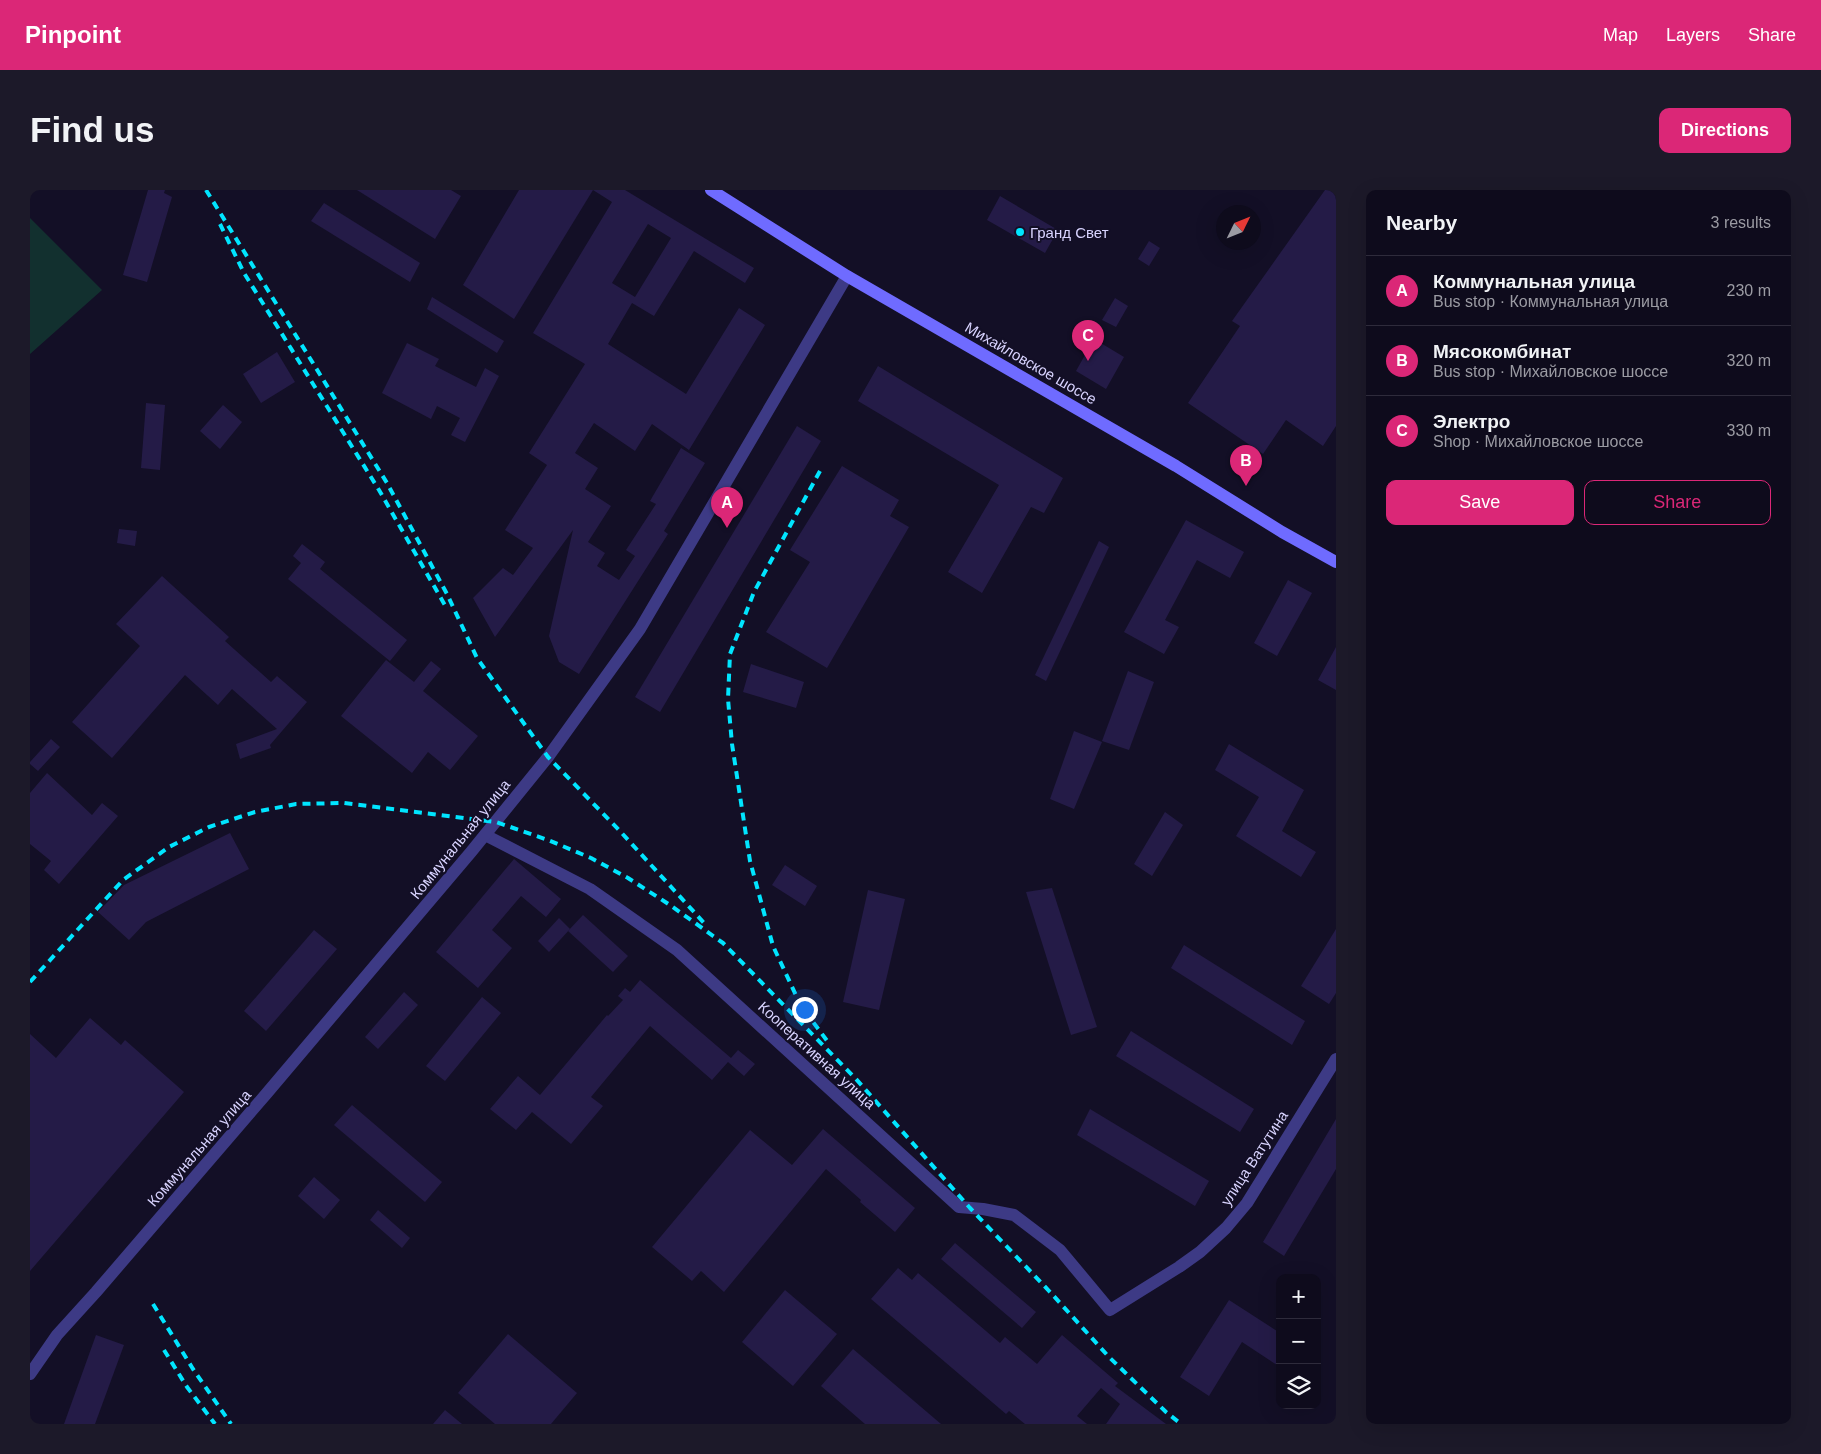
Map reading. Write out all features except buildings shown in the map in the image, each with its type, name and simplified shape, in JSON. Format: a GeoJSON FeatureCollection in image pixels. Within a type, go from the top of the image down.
{"type":"FeatureCollection","features":[{"type":"Feature","properties":{"kind":"main road","name":"Михайловское шоссе"},"geometry":{"type":"LineString","coordinates":[[711,190],[848,276],[1176,466],[1282,532],[1336,562]]}},
{"type":"Feature","properties":{"kind":"street","name":"Коммунальная улица"},"geometry":{"type":"LineString","coordinates":[[30,1374],[57,1335],[267,1093],[485,835],[548,757],[640,629],[848,276]]}},
{"type":"Feature","properties":{"kind":"street","name":"Кооперативная улица"},"geometry":{"type":"LineString","coordinates":[[485,835],[590,889],[677,950],[959,1207],[1014,1215],[1060,1250],[1110,1310]]}},
{"type":"Feature","properties":{"kind":"street","name":"улица Ватутина"},"geometry":{"type":"LineString","coordinates":[[1110,1310],[1179,1267],[1200,1252],[1226,1228],[1246,1203],[1336,1059]]}},
{"type":"Feature","properties":{"kind":"green space"},"geometry":{"type":"Polygon","coordinates":[[[30,218],[102,290],[30,354],[30,218]]]}},
{"type":"Feature","properties":{"kind":"railway"},"geometry":{"type":"LineString","coordinates":[[206,190],[387,483],[447,594],[477,658],[548,757],[619,830],[705,924]]}},
{"type":"Feature","properties":{"kind":"railway"},"geometry":{"type":"LineString","coordinates":[[220,224],[244,273],[379,490],[446,607]]}},
{"type":"Feature","properties":{"kind":"railway"},"geometry":{"type":"LineString","coordinates":[[820,471],[754,592],[730,654],[728,699],[732,744],[750,861],[773,946],[801,1006],[828,1042]]}},
{"type":"Feature","properties":{"kind":"railway"},"geometry":{"type":"LineString","coordinates":[[30,982],[123,880],[169,847],[209,827],[255,812],[296,804],[344,803],[496,822],[548,840],[591,858],[628,878],[723,943],[856,1079],[970,1208],[1109,1357],[1181,1424]]}},
{"type":"Feature","properties":{"kind":"railway"},"geometry":{"type":"LineString","coordinates":[[153,1304],[193,1369],[231,1424]]}},
{"type":"Feature","properties":{"kind":"railway"},"geometry":{"type":"LineString","coordinates":[[164,1350],[187,1387],[215,1424]]}},
{"type":"Feature","properties":{"kind":"place","name":"Гранд Свет"},"geometry":{"type":"Point","coordinates":[1020,232]}},
{"type":"Feature","properties":{"kind":"place","name":"Электро"},"geometry":{"type":"Point","coordinates":[1088,361]}},
{"type":"Feature","properties":{"kind":"place","name":"Мясокомбинат"},"geometry":{"type":"Point","coordinates":[1246,486]}},
{"type":"Feature","properties":{"kind":"place","name":"Коммунальная улица"},"geometry":{"type":"Point","coordinates":[727,528]}}]}
